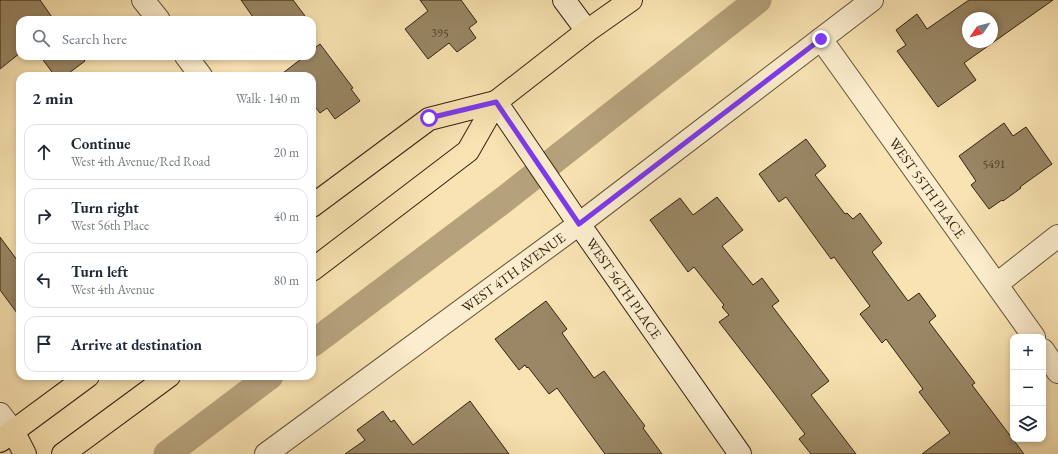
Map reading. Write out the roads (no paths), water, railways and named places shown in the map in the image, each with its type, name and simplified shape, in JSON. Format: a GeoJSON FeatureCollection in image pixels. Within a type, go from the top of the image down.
{"type":"FeatureCollection","features":[{"type":"Feature","properties":{"kind":"main road"},"geometry":{"type":"LineString","coordinates":[[316,267],[468,151],[496,102],[587,31],[631,0]]}},
{"type":"Feature","properties":{"kind":"main road"},"geometry":{"type":"LineString","coordinates":[[316,203],[429,118],[496,102]]}},
{"type":"Feature","properties":{"kind":"main road"},"geometry":{"type":"LineString","coordinates":[[25,454],[6,436],[83,380]]}},
{"type":"Feature","properties":{"kind":"main road"},"geometry":{"type":"LineString","coordinates":[[64,454],[164,380]]}},
{"type":"Feature","properties":{"kind":"street"},"geometry":{"type":"LineString","coordinates":[[143,0],[156,16]]}},
{"type":"Feature","properties":{"kind":"street"},"geometry":{"type":"LineString","coordinates":[[564,0],[587,31]]}},
{"type":"Feature","properties":{"kind":"street","name":"WEST 4TH AVENUE"},"geometry":{"type":"LineString","coordinates":[[266,454],[579,224],[872,0]]}},
{"type":"Feature","properties":{"kind":"street","name":"WEST 55TH PLACE"},"geometry":{"type":"LineString","coordinates":[[821,39],[1032,334]]}},
{"type":"Feature","properties":{"kind":"street"},"geometry":{"type":"LineString","coordinates":[[189,60],[198,72]]}},
{"type":"Feature","properties":{"kind":"street","name":"WEST 56TH PLACE"},"geometry":{"type":"LineString","coordinates":[[496,102],[579,224],[740,454]]}},
{"type":"Feature","properties":{"kind":"street"},"geometry":{"type":"LineString","coordinates":[[997,284],[1058,236]]}},
{"type":"Feature","properties":{"kind":"street"},"geometry":{"type":"LineString","coordinates":[[1046,354],[1058,372]]}},
{"type":"Feature","properties":{"kind":"street"},"geometry":{"type":"LineString","coordinates":[[0,414],[6,436]]}},
{"type":"Feature","properties":{"kind":"waterway"},"geometry":{"type":"LineString","coordinates":[[316,341],[506,198],[758,0]]}},
{"type":"Feature","properties":{"kind":"waterway"},"geometry":{"type":"LineString","coordinates":[[167,454],[265,380]]}}]}
